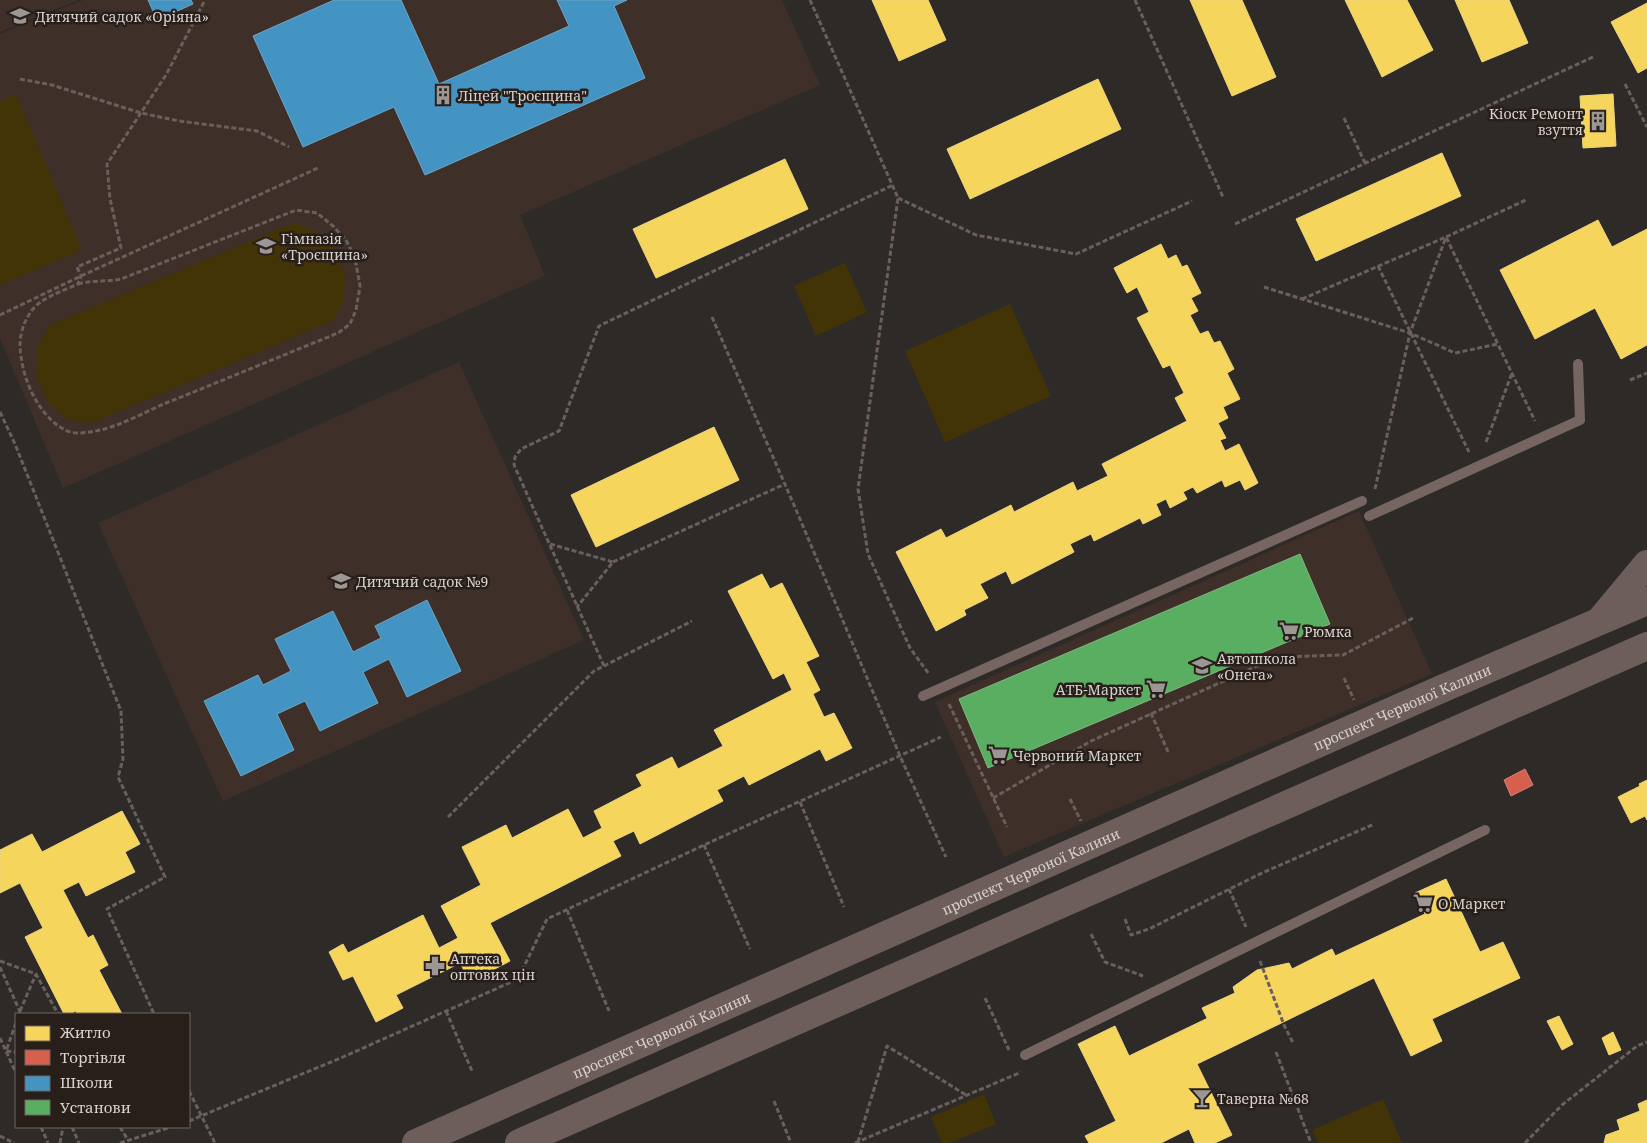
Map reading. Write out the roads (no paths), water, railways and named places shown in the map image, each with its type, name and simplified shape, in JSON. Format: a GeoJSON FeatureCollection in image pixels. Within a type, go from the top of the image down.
{"type":"FeatureCollection","features":[{"type":"Feature","properties":{"kind":"main road"},"geometry":{"type":"LineString","coordinates":[[1598,623],[1647,564]]}},
{"type":"Feature","properties":{"kind":"main road","name":"проспект Червоної Калини"},"geometry":{"type":"LineString","coordinates":[[416,1143],[1446,687],[1647,601]]}},
{"type":"Feature","properties":{"kind":"main road"},"geometry":{"type":"LineString","coordinates":[[519,1143],[1647,646]]}},
{"type":"Feature","properties":{"kind":"main road"},"geometry":{"type":"LineString","coordinates":[[1616,660],[1647,660]]}},
{"type":"Feature","properties":{"kind":"lane"},"geometry":{"type":"LineString","coordinates":[[1369,516],[1580,420],[1578,364]]}},
{"type":"Feature","properties":{"kind":"lane"},"geometry":{"type":"LineString","coordinates":[[923,696],[1362,501]]}},
{"type":"Feature","properties":{"kind":"lane"},"geometry":{"type":"LineString","coordinates":[[1025,1055],[1485,830]]}},
{"type":"Feature","properties":{"kind":"place","name":"Дитячий садок «Оріяна»"},"geometry":{"type":"Point","coordinates":[20,16]}},
{"type":"Feature","properties":{"kind":"place","name":"Ліцей \"Троєщина\""},"geometry":{"type":"Point","coordinates":[443,95]}},
{"type":"Feature","properties":{"kind":"place","name":"Кіоск Ремонт взуття"},"geometry":{"type":"Point","coordinates":[1598,121]}},
{"type":"Feature","properties":{"kind":"place","name":"Гімназія «Троєщина»"},"geometry":{"type":"Point","coordinates":[266,246]}},
{"type":"Feature","properties":{"kind":"place","name":"Дитячий садок №9"},"geometry":{"type":"Point","coordinates":[341,581]}},
{"type":"Feature","properties":{"kind":"place","name":"Рюмка"},"geometry":{"type":"Point","coordinates":[1289,631]}},
{"type":"Feature","properties":{"kind":"place","name":"Автошкола «Онега»"},"geometry":{"type":"Point","coordinates":[1202,666]}},
{"type":"Feature","properties":{"kind":"place","name":"АТБ-Маркет"},"geometry":{"type":"Point","coordinates":[1156,689]}},
{"type":"Feature","properties":{"kind":"place","name":"Червоний Маркет"},"geometry":{"type":"Point","coordinates":[998,755]}},
{"type":"Feature","properties":{"kind":"place","name":"О Маркет"},"geometry":{"type":"Point","coordinates":[1423,903]}},
{"type":"Feature","properties":{"kind":"place","name":"Аптека оптових цін"},"geometry":{"type":"Point","coordinates":[435,966]}},
{"type":"Feature","properties":{"kind":"place","name":"Таверна №68"},"geometry":{"type":"Point","coordinates":[1202,1098]}}]}
